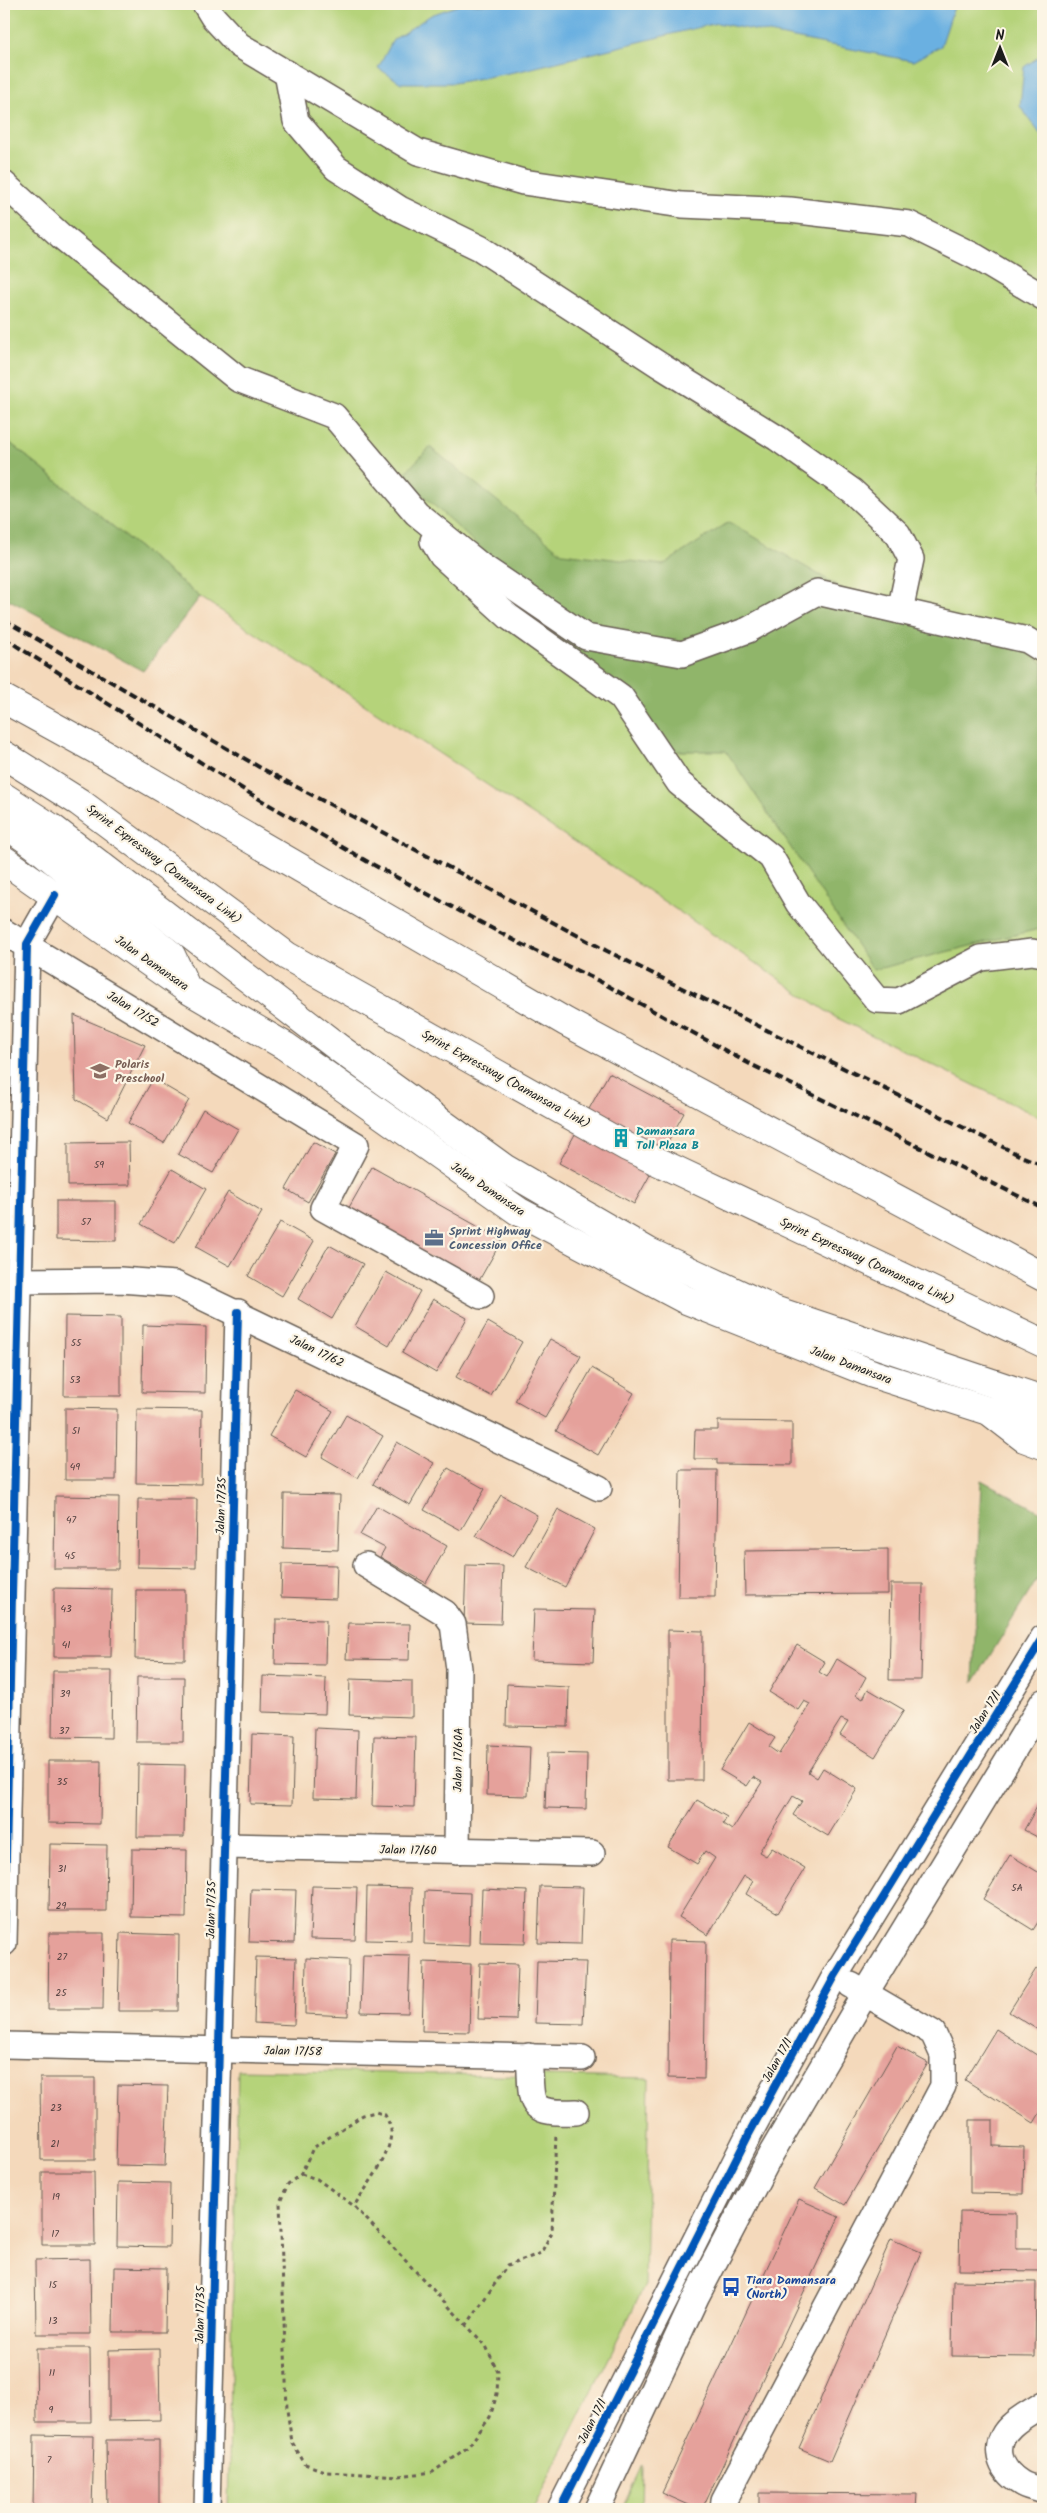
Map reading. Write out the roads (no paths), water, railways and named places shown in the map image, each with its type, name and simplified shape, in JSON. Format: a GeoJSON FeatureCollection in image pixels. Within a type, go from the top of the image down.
{"type":"FeatureCollection","features":[{"type":"Feature","properties":{"kind":"main road"},"geometry":{"type":"LineString","coordinates":[[4,699],[102,753],[268,851],[566,1022],[1043,1277]]}},
{"type":"Feature","properties":{"kind":"main road","name":"Sprint Expressway (Damansara Link)"},"geometry":{"type":"LineString","coordinates":[[4,755],[80,802],[287,956],[627,1147],[1043,1343]]}},
{"type":"Feature","properties":{"kind":"main road"},"geometry":{"type":"LineString","coordinates":[[4,797],[52,828],[340,1049],[521,1178],[649,1252],[774,1310],[1043,1400]]}},
{"type":"Feature","properties":{"kind":"main road"},"geometry":{"type":"LineString","coordinates":[[4,823],[171,955],[187,989]]}},
{"type":"Feature","properties":{"kind":"main road","name":"Jalan Damansara"},"geometry":{"type":"LineString","coordinates":[[4,860],[187,989],[285,1046],[518,1211],[684,1299],[873,1374],[989,1411],[1024,1438],[1043,1445]]}},
{"type":"Feature","properties":{"kind":"main road"},"geometry":{"type":"LineString","coordinates":[[989,1411],[1043,1423]]}},
{"type":"Feature","properties":{"kind":"street"},"geometry":{"type":"LineString","coordinates":[[205,4],[213,17],[239,45],[418,152],[523,182],[682,205],[790,210],[909,224],[976,257],[1043,296]]}},
{"type":"Feature","properties":{"kind":"street"},"geometry":{"type":"LineString","coordinates":[[287,73],[296,121],[336,168],[400,209],[480,248],[661,366],[777,438],[852,491],[898,534],[911,559],[900,611]]}},
{"type":"Feature","properties":{"kind":"street"},"geometry":{"type":"LineString","coordinates":[[4,184],[61,236],[238,379],[334,416],[416,513],[442,556],[509,617],[621,697],[679,783],[771,857],[798,904],[877,1000],[899,1001],[981,958],[1032,952],[1043,954]]}},
{"type":"Feature","properties":{"kind":"street"},"geometry":{"type":"LineString","coordinates":[[416,513],[480,565],[586,637],[682,654],[748,630],[818,592],[1027,640],[1043,650]]}},
{"type":"Feature","properties":{"kind":"street"},"geometry":{"type":"LineString","coordinates":[[4,1943],[8,1548],[19,1281],[27,944],[55,895]]}},
{"type":"Feature","properties":{"kind":"street","name":"Jalan 17/52"},"geometry":{"type":"LineString","coordinates":[[4,932],[27,944],[356,1145],[323,1208],[481,1296]]}},
{"type":"Feature","properties":{"kind":"street","name":"Jalan 17/62"},"geometry":{"type":"LineString","coordinates":[[19,1281],[120,1280],[175,1284],[238,1312],[599,1488]]}},
{"type":"Feature","properties":{"kind":"street","name":"Jalan 17/35"},"geometry":{"type":"LineString","coordinates":[[207,2509],[238,1312]]}},
{"type":"Feature","properties":{"kind":"street","name":"Jalan 17/60A"},"geometry":{"type":"LineString","coordinates":[[366,1565],[445,1613],[453,1624],[459,1669],[457,1851]]}},
{"type":"Feature","properties":{"kind":"street","name":"Jalan 17/1"},"geometry":{"type":"LineString","coordinates":[[560,2509],[749,2134],[836,1976],[1043,1638]]}},
{"type":"Feature","properties":{"kind":"street"},"geometry":{"type":"LineString","coordinates":[[597,2509],[696,2297],[771,2154],[865,1994],[1043,1702]]}},
{"type":"Feature","properties":{"kind":"street","name":"Jalan 17/60"},"geometry":{"type":"LineString","coordinates":[[224,1846],[592,1853]]}},
{"type":"Feature","properties":{"kind":"street"},"geometry":{"type":"LineString","coordinates":[[723,2509],[724,2500],[944,2086],[943,2055],[933,2033],[836,1976]]}},
{"type":"Feature","properties":{"kind":"street","name":"Jalan 17/58"},"geometry":{"type":"LineString","coordinates":[[4,2045],[582,2058]]}},
{"type":"Feature","properties":{"kind":"street"},"geometry":{"type":"LineString","coordinates":[[529,2056],[534,2103],[539,2110],[567,2113]]}},
{"type":"Feature","properties":{"kind":"street"},"geometry":{"type":"LineString","coordinates":[[1043,2404],[1012,2425],[1000,2443],[1000,2460],[1008,2473],[1022,2484],[1043,2490]]}},
{"type":"Feature","properties":{"kind":"water"},"geometry":{"type":"Polygon","coordinates":[[[462,4],[955,4],[941,46],[913,61],[717,23],[520,71],[454,83],[401,83],[378,68],[393,40],[431,15],[462,4]]]}},
{"type":"Feature","properties":{"kind":"water"},"geometry":{"type":"Polygon","coordinates":[[[1043,54],[1043,138],[1020,106],[1024,67],[1043,54]]]}},
{"type":"Feature","properties":{"kind":"railway"},"geometry":{"type":"LineString","coordinates":[[4,620],[259,767],[607,951],[1021,1156],[1043,1165]]}},
{"type":"Feature","properties":{"kind":"railway"},"geometry":{"type":"LineString","coordinates":[[4,638],[254,796],[370,863],[521,944],[601,982],[746,1062],[1043,1208]]}},
{"type":"Feature","properties":{"kind":"place","name":"Polaris Preschool"},"geometry":{"type":"Point","coordinates":[100,1071]}},
{"type":"Feature","properties":{"kind":"place","name":"Damansara Toll Plaza B"},"geometry":{"type":"Point","coordinates":[621,1138]}},
{"type":"Feature","properties":{"kind":"place","name":"Sprint Highway Concession Office"},"geometry":{"type":"Point","coordinates":[434,1238]}},
{"type":"Feature","properties":{"kind":"place","name":"Tiara Damansara (North)"},"geometry":{"type":"Point","coordinates":[731,2287]}}]}
